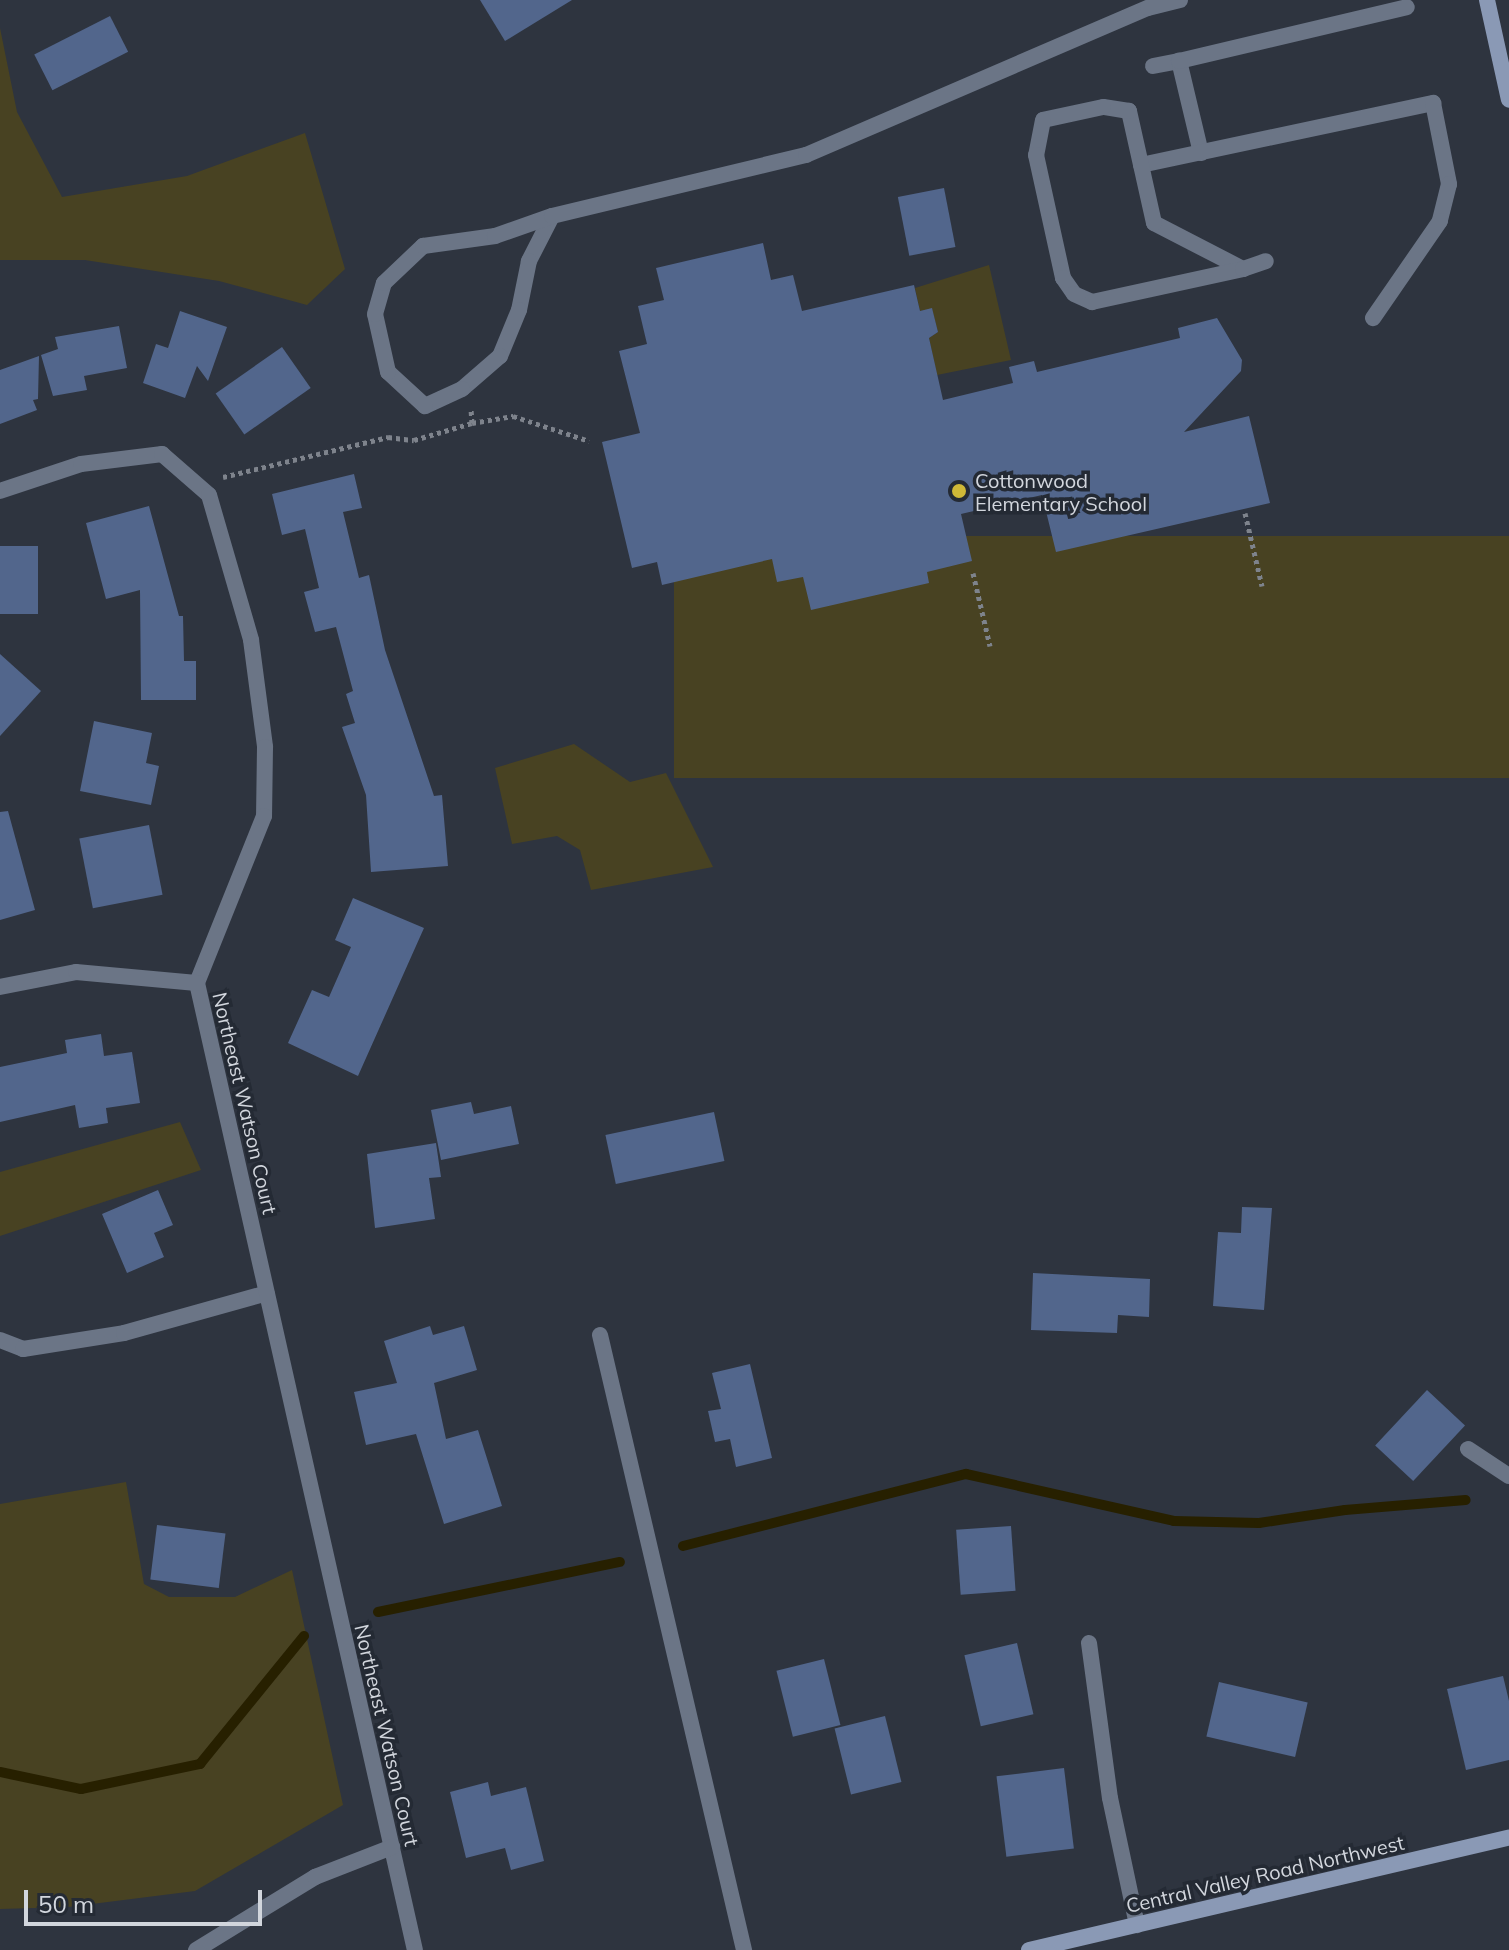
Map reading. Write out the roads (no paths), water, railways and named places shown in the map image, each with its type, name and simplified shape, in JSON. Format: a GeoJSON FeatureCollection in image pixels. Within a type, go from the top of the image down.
{"type":"FeatureCollection","features":[{"type":"Feature","properties":{"kind":"main road"},"geometry":{"type":"LineString","coordinates":[[1487,0],[1509,100]]}},
{"type":"Feature","properties":{"kind":"main road","name":"Central Valley Road Northwest"},"geometry":{"type":"LineString","coordinates":[[1029,1950],[1509,1837]]}},
{"type":"Feature","properties":{"kind":"street"},"geometry":{"type":"LineString","coordinates":[[552,216],[529,261],[519,310],[500,356],[468,384],[425,406],[388,372],[375,314],[384,283],[423,246],[495,236],[552,216],[806,155],[1148,8],[1180,0]]}},
{"type":"Feature","properties":{"kind":"street"},"geometry":{"type":"LineString","coordinates":[[1153,66],[1407,7]]}},
{"type":"Feature","properties":{"kind":"street"},"geometry":{"type":"LineString","coordinates":[[1179,61],[1201,153]]}},
{"type":"Feature","properties":{"kind":"street"},"geometry":{"type":"LineString","coordinates":[[1141,165],[1433,103],[1449,184],[1440,221],[1373,318]]}},
{"type":"Feature","properties":{"kind":"street"},"geometry":{"type":"LineString","coordinates":[[1243,269],[1154,223],[1129,111],[1103,107],[1043,120],[1036,155],[1063,278],[1074,294],[1092,302],[1243,269],[1266,261]]}},
{"type":"Feature","properties":{"kind":"street","name":"Northeast Watson Court"},"geometry":{"type":"LineString","coordinates":[[0,491],[81,464],[162,454],[209,495],[251,640],[265,747],[264,816],[197,983],[415,1950]]}},
{"type":"Feature","properties":{"kind":"street"},"geometry":{"type":"LineString","coordinates":[[0,987],[76,972],[197,983]]}},
{"type":"Feature","properties":{"kind":"street"},"geometry":{"type":"LineString","coordinates":[[0,1340],[23,1349],[124,1333],[267,1293]]}},
{"type":"Feature","properties":{"kind":"street"},"geometry":{"type":"LineString","coordinates":[[600,1335],[744,1950]]}},
{"type":"Feature","properties":{"kind":"street"},"geometry":{"type":"LineString","coordinates":[[1468,1449],[1509,1476]]}},
{"type":"Feature","properties":{"kind":"street"},"geometry":{"type":"LineString","coordinates":[[1089,1643],[1110,1798],[1137,1925]]}},
{"type":"Feature","properties":{"kind":"street"},"geometry":{"type":"LineString","coordinates":[[196,1950],[315,1877],[392,1847]]}},
{"type":"Feature","properties":{"kind":"waterway"},"geometry":{"type":"LineString","coordinates":[[683,1546],[966,1474],[1174,1521],[1259,1523],[1345,1510],[1466,1500]]}},
{"type":"Feature","properties":{"kind":"waterway"},"geometry":{"type":"LineString","coordinates":[[378,1612],[620,1562]]}},
{"type":"Feature","properties":{"kind":"waterway"},"geometry":{"type":"LineString","coordinates":[[0,1772],[81,1789],[200,1764],[304,1636]]}},
{"type":"Feature","properties":{"kind":"place","name":"Cottonwood Elementary School"},"geometry":{"type":"Point","coordinates":[959,491]}}]}
